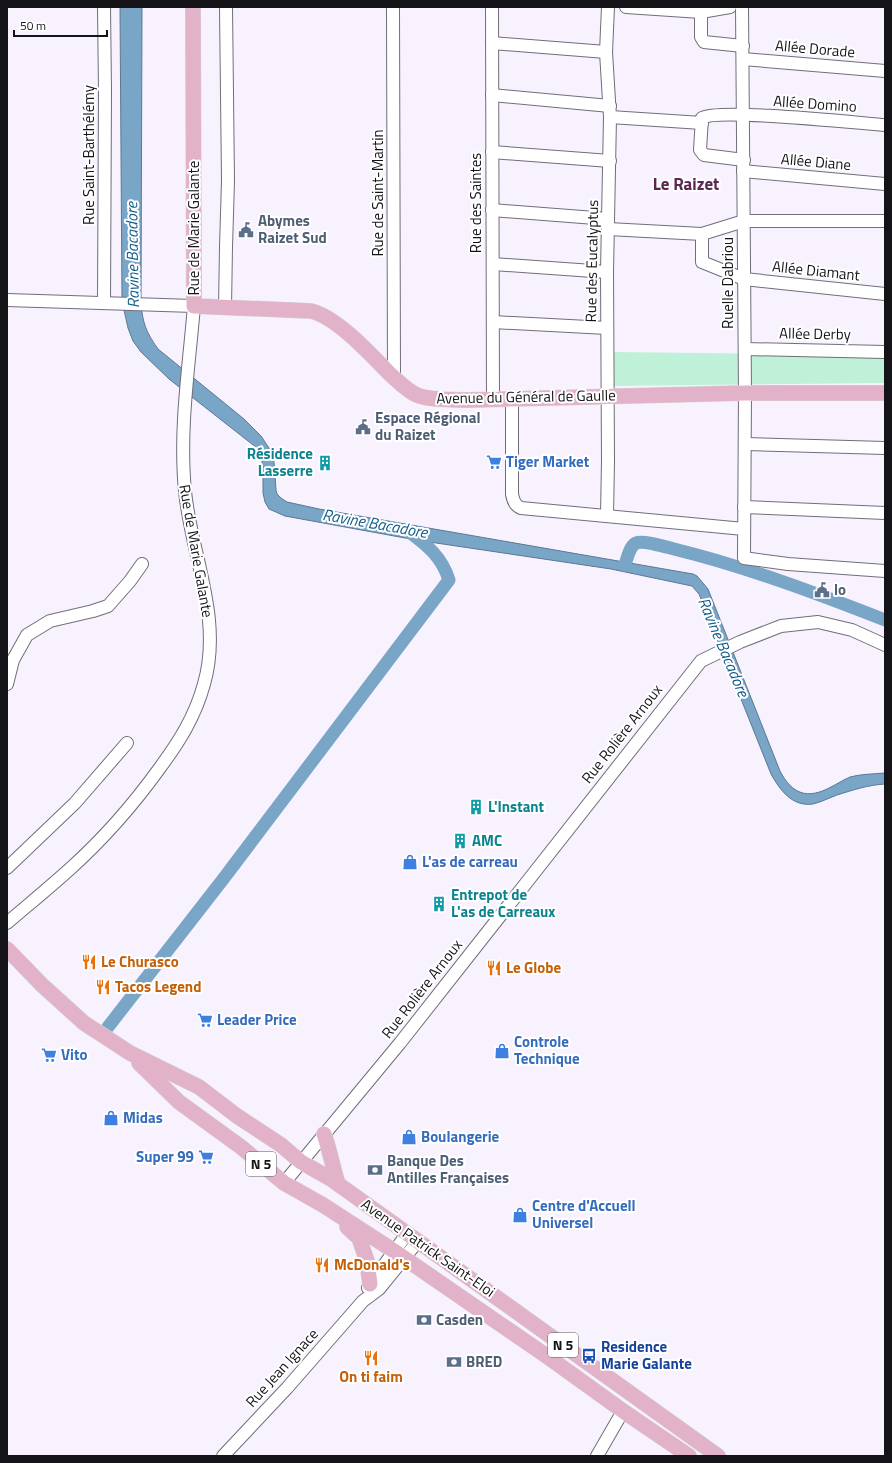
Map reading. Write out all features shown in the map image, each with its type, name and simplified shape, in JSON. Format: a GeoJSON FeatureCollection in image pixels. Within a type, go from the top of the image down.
{"type":"FeatureCollection","features":[{"type":"Feature","properties":{"kind":"main road","name":"Rue de Marie Galante"},"geometry":{"type":"LineString","coordinates":[[193,7],[194,306]]}},
{"type":"Feature","properties":{"kind":"main road","name":"Avenue du Général de Gaulle"},"geometry":{"type":"LineString","coordinates":[[194,306],[311,311],[323,314],[346,332],[394,378],[416,395],[426,398],[469,400],[745,393],[885,393]]}},
{"type":"Feature","properties":{"kind":"main road","name":"Avenue Patrick Saint-Eloi"},"geometry":{"type":"LineString","coordinates":[[7,949],[42,985],[84,1023],[130,1053],[199,1087],[281,1145],[301,1162],[338,1184],[718,1456]]}},
{"type":"Feature","properties":{"kind":"main road","name":"Avenue Patrick Saint-Eloi"},"geometry":{"type":"LineString","coordinates":[[130,1053],[179,1102],[241,1147],[284,1183],[323,1205],[399,1254],[689,1456]]}},
{"type":"Feature","properties":{"kind":"main road"},"geometry":{"type":"LineString","coordinates":[[324,1134],[329,1148],[330,1160],[338,1184]]}},
{"type":"Feature","properties":{"kind":"main road"},"geometry":{"type":"LineString","coordinates":[[323,1205],[359,1238],[367,1261],[370,1284]]}},
{"type":"Feature","properties":{"kind":"street","name":"Rue Saint-Barthélémy"},"geometry":{"type":"LineString","coordinates":[[104,7],[109,303]]}},
{"type":"Feature","properties":{"kind":"street"},"geometry":{"type":"LineString","coordinates":[[225,308],[228,181],[226,7]]}},
{"type":"Feature","properties":{"kind":"street","name":"Rue de Saint-Martin"},"geometry":{"type":"LineString","coordinates":[[393,7],[394,378]]}},
{"type":"Feature","properties":{"kind":"street","name":"Rue des Saintes"},"geometry":{"type":"LineString","coordinates":[[492,7],[493,399]]}},
{"type":"Feature","properties":{"kind":"street","name":"Rue des Eucalyptus"},"geometry":{"type":"LineString","coordinates":[[607,516],[607,272],[610,161],[610,112],[606,52],[608,7]]}},
{"type":"Feature","properties":{"kind":"street"},"geometry":{"type":"LineString","coordinates":[[626,7],[700,12],[730,7]]}},
{"type":"Feature","properties":{"kind":"street","name":"Ruelle Dabriou"},"geometry":{"type":"LineString","coordinates":[[742,7],[745,349],[744,558],[788,564],[885,571]]}},
{"type":"Feature","properties":{"kind":"street"},"geometry":{"type":"LineString","coordinates":[[700,12],[701,37],[704,42],[743,46]]}},
{"type":"Feature","properties":{"kind":"street"},"geometry":{"type":"LineString","coordinates":[[492,43],[606,52]]}},
{"type":"Feature","properties":{"kind":"street","name":"Allée Dorade"},"geometry":{"type":"LineString","coordinates":[[743,59],[885,71]]}},
{"type":"Feature","properties":{"kind":"street"},"geometry":{"type":"LineString","coordinates":[[492,95],[610,112],[702,123]]}},
{"type":"Feature","properties":{"kind":"street","name":"Allée Domino"},"geometry":{"type":"LineString","coordinates":[[702,123],[702,118],[705,116],[743,114],[885,125]]}},
{"type":"Feature","properties":{"kind":"street","name":"Allée Diane"},"geometry":{"type":"LineString","coordinates":[[702,123],[700,150],[704,155],[744,165],[885,184]]}},
{"type":"Feature","properties":{"kind":"street"},"geometry":{"type":"LineString","coordinates":[[492,152],[610,161]]}},
{"type":"Feature","properties":{"kind":"street"},"geometry":{"type":"LineString","coordinates":[[492,210],[702,234],[744,221],[885,221]]}},
{"type":"Feature","properties":{"kind":"street","name":"Allée Diamant"},"geometry":{"type":"LineString","coordinates":[[702,234],[702,262],[744,280],[885,294]]}},
{"type":"Feature","properties":{"kind":"street"},"geometry":{"type":"LineString","coordinates":[[492,264],[607,272]]}},
{"type":"Feature","properties":{"kind":"street","name":"Avenue du Général de Gaulle"},"geometry":{"type":"LineString","coordinates":[[7,300],[194,306]]}},
{"type":"Feature","properties":{"kind":"street","name":"Rue de Marie Galante"},"geometry":{"type":"LineString","coordinates":[[7,923],[72,868],[142,793],[177,745],[193,716],[205,682],[210,635],[206,596],[187,512],[183,465],[185,401],[190,362],[194,306]]}},
{"type":"Feature","properties":{"kind":"street"},"geometry":{"type":"LineString","coordinates":[[492,322],[607,328]]}},
{"type":"Feature","properties":{"kind":"street","name":"Allée Derby"},"geometry":{"type":"LineString","coordinates":[[745,349],[885,352]]}},
{"type":"Feature","properties":{"kind":"street"},"geometry":{"type":"LineString","coordinates":[[512,398],[512,494],[518,507],[744,529]]}},
{"type":"Feature","properties":{"kind":"street"},"geometry":{"type":"LineString","coordinates":[[745,444],[885,448]]}},
{"type":"Feature","properties":{"kind":"street"},"geometry":{"type":"LineString","coordinates":[[744,507],[885,513]]}},
{"type":"Feature","properties":{"kind":"street"},"geometry":{"type":"LineString","coordinates":[[7,684],[13,660],[27,635],[50,621],[108,606],[130,581],[142,564]]}},
{"type":"Feature","properties":{"kind":"street","name":"Rue Rolière Arnoux"},"geometry":{"type":"LineString","coordinates":[[284,1183],[400,1044],[701,661],[740,642],[781,626],[818,622],[852,630],[885,645]]}},
{"type":"Feature","properties":{"kind":"street"},"geometry":{"type":"LineString","coordinates":[[7,868],[75,803],[127,743]]}},
{"type":"Feature","properties":{"kind":"street","name":"Rue Jean Ignace"},"geometry":{"type":"LineString","coordinates":[[363,1301],[370,1284],[413,1238]]}},
{"type":"Feature","properties":{"kind":"street","name":"Rue Jean Ignace"},"geometry":{"type":"LineString","coordinates":[[223,1456],[287,1388],[363,1301],[379,1288],[399,1254]]}},
{"type":"Feature","properties":{"kind":"street"},"geometry":{"type":"LineString","coordinates":[[597,1456],[623,1411]]}},
{"type":"Feature","properties":{"kind":"green space"},"geometry":{"type":"Polygon","coordinates":[[[613,352],[885,355],[885,383],[613,386],[613,352]]]}},
{"type":"Feature","properties":{"kind":"water","name":"Ravine Bacadore"},"geometry":{"type":"Polygon","coordinates":[[[120,7],[142,7],[141,301],[142,315],[145,326],[158,349],[244,419],[261,436],[271,451],[274,462],[277,494],[287,502],[319,509],[693,574],[697,576],[708,589],[780,771],[790,785],[795,790],[807,794],[815,793],[850,777],[885,773],[885,784],[873,785],[837,795],[813,804],[799,803],[793,800],[778,786],[771,774],[699,594],[692,586],[611,569],[416,540],[285,516],[269,509],[265,502],[263,493],[263,468],[261,456],[257,448],[169,379],[141,352],[133,341],[128,328],[122,301],[120,7]]]}},
{"type":"Feature","properties":{"kind":"waterway","name":"Ravine Bacadore"},"geometry":{"type":"LineString","coordinates":[[108,1027],[224,878],[449,580],[446,572],[433,552],[408,531]]}},
{"type":"Feature","properties":{"kind":"waterway"},"geometry":{"type":"LineString","coordinates":[[625,565],[630,550],[636,543],[644,542],[655,544],[755,572],[885,620]]}},
{"type":"Feature","properties":{"kind":"place","name":"Abymes Raizet Sud"},"geometry":{"type":"Point","coordinates":[246,230]}},
{"type":"Feature","properties":{"kind":"place","name":"Espace Régional du Raizet"},"geometry":{"type":"Point","coordinates":[363,427]}},
{"type":"Feature","properties":{"kind":"place","name":"Tiger Market"},"geometry":{"type":"Point","coordinates":[494,462]}},
{"type":"Feature","properties":{"kind":"place","name":"Résidence Lasserre"},"geometry":{"type":"Point","coordinates":[325,463]}},
{"type":"Feature","properties":{"kind":"place","name":"lo"},"geometry":{"type":"Point","coordinates":[822,590]}},
{"type":"Feature","properties":{"kind":"place","name":"L'Instant"},"geometry":{"type":"Point","coordinates":[476,807]}},
{"type":"Feature","properties":{"kind":"place","name":"AMC"},"geometry":{"type":"Point","coordinates":[460,841]}},
{"type":"Feature","properties":{"kind":"place","name":"L'as de carreau"},"geometry":{"type":"Point","coordinates":[410,862]}},
{"type":"Feature","properties":{"kind":"place","name":"Entrepot de L'as de Carreaux"},"geometry":{"type":"Point","coordinates":[439,904]}},
{"type":"Feature","properties":{"kind":"place","name":"Le Churasco"},"geometry":{"type":"Point","coordinates":[89,962]}},
{"type":"Feature","properties":{"kind":"place","name":"Le Globe"},"geometry":{"type":"Point","coordinates":[494,968]}},
{"type":"Feature","properties":{"kind":"place","name":"Tacos Legend"},"geometry":{"type":"Point","coordinates":[103,987]}},
{"type":"Feature","properties":{"kind":"place","name":"Leader Price"},"geometry":{"type":"Point","coordinates":[205,1020]}},
{"type":"Feature","properties":{"kind":"place","name":"Controle Technique"},"geometry":{"type":"Point","coordinates":[502,1051]}},
{"type":"Feature","properties":{"kind":"place","name":"Vito"},"geometry":{"type":"Point","coordinates":[49,1055]}},
{"type":"Feature","properties":{"kind":"place","name":"Midas"},"geometry":{"type":"Point","coordinates":[111,1118]}},
{"type":"Feature","properties":{"kind":"place","name":"Boulangerie"},"geometry":{"type":"Point","coordinates":[409,1137]}},
{"type":"Feature","properties":{"kind":"place","name":"Super 99"},"geometry":{"type":"Point","coordinates":[206,1157]}},
{"type":"Feature","properties":{"kind":"place","name":"Banque Des Antilles Françaises"},"geometry":{"type":"Point","coordinates":[375,1170]}},
{"type":"Feature","properties":{"kind":"place","name":"Centre d'Accuell Universel"},"geometry":{"type":"Point","coordinates":[520,1215]}},
{"type":"Feature","properties":{"kind":"place","name":"McDonald's"},"geometry":{"type":"Point","coordinates":[322,1265]}},
{"type":"Feature","properties":{"kind":"place","name":"Casden"},"geometry":{"type":"Point","coordinates":[424,1320]}},
{"type":"Feature","properties":{"kind":"place","name":"Residence Marie Galante"},"geometry":{"type":"Point","coordinates":[589,1356]}},
{"type":"Feature","properties":{"kind":"place","name":"On ti faim"},"geometry":{"type":"Point","coordinates":[371,1358]}},
{"type":"Feature","properties":{"kind":"place","name":"BRED"},"geometry":{"type":"Point","coordinates":[454,1362]}},
{"type":"Feature","properties":{"kind":"district","name":"Le Raizet"},"geometry":{"type":"Point","coordinates":[686,184]}}]}
